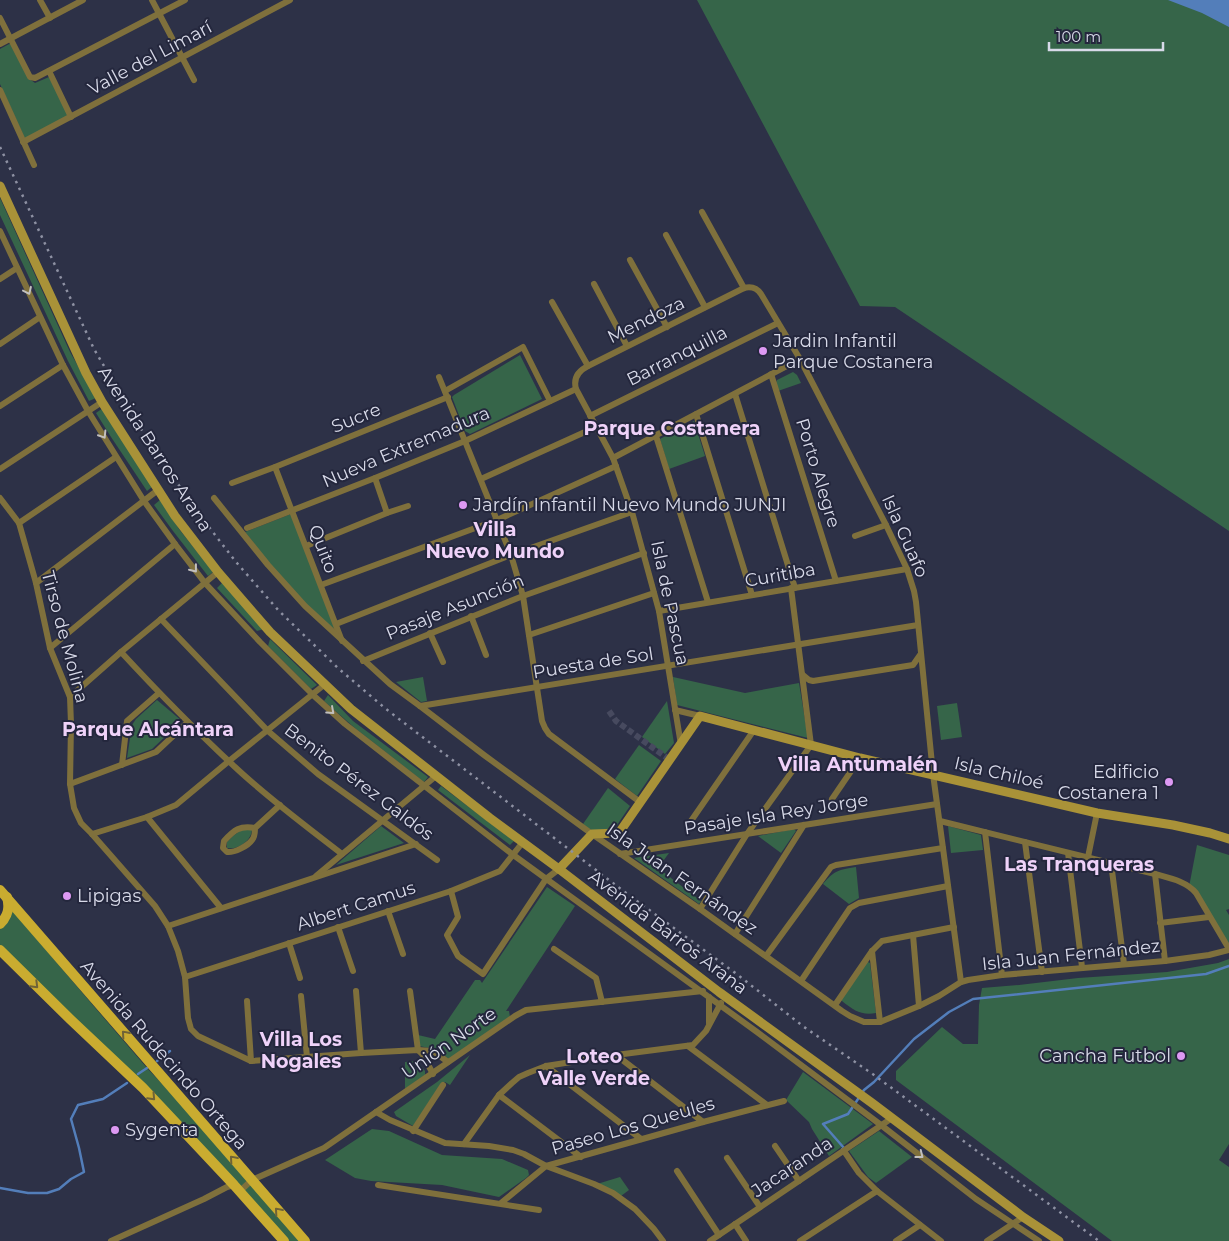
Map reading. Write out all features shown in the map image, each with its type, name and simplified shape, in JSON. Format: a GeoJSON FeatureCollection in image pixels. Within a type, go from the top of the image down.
{"type":"FeatureCollection","features":[{"type":"Feature","properties":{"kind":"main road","name":"Avenida Barros Arana"},"geometry":{"type":"LineString","coordinates":[[0,186],[86,373],[102,402],[175,516],[218,572],[270,632],[351,709],[704,980],[721,997],[892,1118],[1059,1241]]}},
{"type":"Feature","properties":{"kind":"main road","name":"Isla Chiloé"},"geometry":{"type":"LineString","coordinates":[[700,716],[860,758],[1097,813],[1210,833],[1229,840]]}},
{"type":"Feature","properties":{"kind":"main road"},"geometry":{"type":"LineString","coordinates":[[559,869],[592,834],[619,833],[700,716]]}},
{"type":"Feature","properties":{"kind":"main road"},"geometry":{"type":"LineString","coordinates":[[0,924],[8,911],[3,893]]}},
{"type":"Feature","properties":{"kind":"main road","name":"Avenida Rudecindo Ortega"},"geometry":{"type":"LineString","coordinates":[[3,893],[305,1241]]}},
{"type":"Feature","properties":{"kind":"main road","name":"Avenida Rudecindo Ortega"},"geometry":{"type":"LineString","coordinates":[[0,950],[143,1088],[284,1241]]}},
{"type":"Feature","properties":{"kind":"street"},"geometry":{"type":"LineString","coordinates":[[40,0],[50,18]]}},
{"type":"Feature","properties":{"kind":"street"},"geometry":{"type":"LineString","coordinates":[[0,44],[84,0]]}},
{"type":"Feature","properties":{"kind":"street"},"geometry":{"type":"LineString","coordinates":[[152,0],[194,80]]}},
{"type":"Feature","properties":{"kind":"street"},"geometry":{"type":"LineString","coordinates":[[0,18],[30,77],[35,78],[185,0]]}},
{"type":"Feature","properties":{"kind":"street","name":"Valle del Limarí"},"geometry":{"type":"LineString","coordinates":[[24,142],[290,0]]}},
{"type":"Feature","properties":{"kind":"street"},"geometry":{"type":"LineString","coordinates":[[49,71],[71,117]]}},
{"type":"Feature","properties":{"kind":"street"},"geometry":{"type":"LineString","coordinates":[[0,90],[34,165]]}},
{"type":"Feature","properties":{"kind":"street"},"geometry":{"type":"LineString","coordinates":[[702,212],[744,288]]}},
{"type":"Feature","properties":{"kind":"street","name":"Avenida Barros Arana"},"geometry":{"type":"LineString","coordinates":[[0,231],[63,365],[116,458],[144,500],[205,583],[313,695],[345,724],[512,854],[710,997],[721,997],[976,1199],[1039,1241]]}},
{"type":"Feature","properties":{"kind":"street"},"geometry":{"type":"LineString","coordinates":[[666,235],[705,308]]}},
{"type":"Feature","properties":{"kind":"street"},"geometry":{"type":"LineString","coordinates":[[630,260],[666,327]]}},
{"type":"Feature","properties":{"kind":"street"},"geometry":{"type":"LineString","coordinates":[[0,279],[17,268]]}},
{"type":"Feature","properties":{"kind":"street"},"geometry":{"type":"LineString","coordinates":[[594,284],[627,346]]}},
{"type":"Feature","properties":{"kind":"street","name":"Mendoza"},"geometry":{"type":"LineString","coordinates":[[576,389],[576,378],[580,370],[744,288]]}},
{"type":"Feature","properties":{"kind":"street","name":"Isla Guafo"},"geometry":{"type":"LineString","coordinates":[[744,288],[753,288],[759,291],[800,359],[886,525],[907,569],[914,591],[933,774],[961,982]]}},
{"type":"Feature","properties":{"kind":"street"},"geometry":{"type":"LineString","coordinates":[[552,302],[588,366]]}},
{"type":"Feature","properties":{"kind":"street"},"geometry":{"type":"LineString","coordinates":[[0,344],[40,317]]}},
{"type":"Feature","properties":{"kind":"street","name":"Barranquilla"},"geometry":{"type":"LineString","coordinates":[[590,416],[778,322]]}},
{"type":"Feature","properties":{"kind":"street","name":"Sucre"},"geometry":{"type":"LineString","coordinates":[[232,483],[275,467],[446,394],[523,347],[550,401]]}},
{"type":"Feature","properties":{"kind":"street"},"geometry":{"type":"LineString","coordinates":[[613,458],[800,359]]}},
{"type":"Feature","properties":{"kind":"street"},"geometry":{"type":"LineString","coordinates":[[0,406],[63,365]]}},
{"type":"Feature","properties":{"kind":"street","name":"Porto Alegre"},"geometry":{"type":"LineString","coordinates":[[771,374],[836,581]]}},
{"type":"Feature","properties":{"kind":"street"},"geometry":{"type":"LineString","coordinates":[[439,377],[511,555],[523,596],[543,724],[549,734],[640,802]]}},
{"type":"Feature","properties":{"kind":"street","name":"Isla de Pascua"},"geometry":{"type":"LineString","coordinates":[[576,389],[613,458],[632,512],[659,611],[681,745]]}},
{"type":"Feature","properties":{"kind":"street","name":"Nueva Extremadura"},"geometry":{"type":"LineString","coordinates":[[247,528],[375,478],[465,440],[576,389]]}},
{"type":"Feature","properties":{"kind":"street"},"geometry":{"type":"LineString","coordinates":[[700,909],[747,834],[811,745],[793,588],[735,394]]}},
{"type":"Feature","properties":{"kind":"street"},"geometry":{"type":"LineString","coordinates":[[0,469],[102,402]]}},
{"type":"Feature","properties":{"kind":"street"},"geometry":{"type":"LineString","coordinates":[[696,414],[752,595]]}},
{"type":"Feature","properties":{"kind":"street"},"geometry":{"type":"LineString","coordinates":[[481,480],[596,427]]}},
{"type":"Feature","properties":{"kind":"street"},"geometry":{"type":"LineString","coordinates":[[656,436],[708,602]]}},
{"type":"Feature","properties":{"kind":"street"},"geometry":{"type":"LineString","coordinates":[[19,523],[116,458]]}},
{"type":"Feature","properties":{"kind":"street"},"geometry":{"type":"LineString","coordinates":[[321,585],[497,520],[616,466]]}},
{"type":"Feature","properties":{"kind":"street","name":"Quito"},"geometry":{"type":"LineString","coordinates":[[275,467],[343,642]]}},
{"type":"Feature","properties":{"kind":"street"},"geometry":{"type":"LineString","coordinates":[[375,478],[387,513]]}},
{"type":"Feature","properties":{"kind":"street"},"geometry":{"type":"LineString","coordinates":[[36,583],[158,490]]}},
{"type":"Feature","properties":{"kind":"street","name":"Tirso de Molina"},"geometry":{"type":"LineString","coordinates":[[0,498],[19,523],[36,583],[50,648],[70,697],[70,784],[74,808],[81,823],[155,906],[168,926],[178,951],[184,977],[191,1030],[198,1036],[252,1061],[418,1050],[433,1051],[448,1062]]}},
{"type":"Feature","properties":{"kind":"street","name":"Isla Juan Fernández"},"geometry":{"type":"LineString","coordinates":[[214,498],[268,565],[305,606],[390,684],[484,756],[592,834],[850,1016],[864,1022],[880,1022],[940,996],[961,982],[1002,975],[1165,961],[1209,955],[1229,949]]}},
{"type":"Feature","properties":{"kind":"street"},"geometry":{"type":"LineString","coordinates":[[306,546],[408,506]]}},
{"type":"Feature","properties":{"kind":"street"},"geometry":{"type":"LineString","coordinates":[[336,624],[511,555],[632,512]]}},
{"type":"Feature","properties":{"kind":"street"},"geometry":{"type":"LineString","coordinates":[[855,536],[886,525]]}},
{"type":"Feature","properties":{"kind":"street"},"geometry":{"type":"LineString","coordinates":[[50,648],[175,544]]}},
{"type":"Feature","properties":{"kind":"street","name":"Pasaje Asunción"},"geometry":{"type":"LineString","coordinates":[[363,661],[523,596],[644,553]]}},
{"type":"Feature","properties":{"kind":"street","name":"Curitiba"},"geometry":{"type":"LineString","coordinates":[[659,611],[907,569]]}},
{"type":"Feature","properties":{"kind":"street"},"geometry":{"type":"LineString","coordinates":[[70,697],[218,572]]}},
{"type":"Feature","properties":{"kind":"street"},"geometry":{"type":"LineString","coordinates":[[529,635],[654,593]]}},
{"type":"Feature","properties":{"kind":"street"},"geometry":{"type":"LineString","coordinates":[[472,616],[486,655]]}},
{"type":"Feature","properties":{"kind":"street","name":"Benito Pérez Galdós"},"geometry":{"type":"LineString","coordinates":[[161,619],[268,731],[318,774],[437,860]]}},
{"type":"Feature","properties":{"kind":"street","name":"Puesta de Sol"},"geometry":{"type":"LineString","coordinates":[[420,706],[918,625]]}},
{"type":"Feature","properties":{"kind":"street"},"geometry":{"type":"LineString","coordinates":[[260,642],[270,632]]}},
{"type":"Feature","properties":{"kind":"street"},"geometry":{"type":"LineString","coordinates":[[430,633],[443,662]]}},
{"type":"Feature","properties":{"kind":"street"},"geometry":{"type":"LineString","coordinates":[[121,652],[159,693],[229,761],[280,805],[342,854]]}},
{"type":"Feature","properties":{"kind":"street"},"geometry":{"type":"LineString","coordinates":[[803,675],[809,680],[813,680],[912,665],[920,655]]}},
{"type":"Feature","properties":{"kind":"street"},"geometry":{"type":"LineString","coordinates":[[92,834],[147,817],[176,805],[324,685]]}},
{"type":"Feature","properties":{"kind":"street"},"geometry":{"type":"LineString","coordinates":[[122,765],[127,721],[159,693]]}},
{"type":"Feature","properties":{"kind":"street","name":"Isla Chiloé"},"geometry":{"type":"LineString","coordinates":[[675,710],[700,716]]}},
{"type":"Feature","properties":{"kind":"street"},"geometry":{"type":"LineString","coordinates":[[70,784],[156,752],[188,722]]}},
{"type":"Feature","properties":{"kind":"street"},"geometry":{"type":"LineString","coordinates":[[691,821],[754,730]]}},
{"type":"Feature","properties":{"kind":"street"},"geometry":{"type":"LineString","coordinates":[[832,799],[860,758]]}},
{"type":"Feature","properties":{"kind":"street"},"geometry":{"type":"LineString","coordinates":[[312,879],[436,776]]}},
{"type":"Feature","properties":{"kind":"street","name":"Pasaje Isla Rey Jorge"},"geometry":{"type":"LineString","coordinates":[[620,854],[937,804]]}},
{"type":"Feature","properties":{"kind":"street"},"geometry":{"type":"LineString","coordinates":[[255,828],[240,827],[224,841],[223,846],[225,850],[232,853],[250,843],[253,840],[255,828],[280,805]]}},
{"type":"Feature","properties":{"kind":"street"},"geometry":{"type":"LineString","coordinates":[[1088,857],[1097,813]]}},
{"type":"Feature","properties":{"kind":"street"},"geometry":{"type":"LineString","coordinates":[[147,817],[221,908]]}},
{"type":"Feature","properties":{"kind":"street"},"geometry":{"type":"LineString","coordinates":[[940,821],[1155,874],[1185,884],[1196,893],[1229,949]]}},
{"type":"Feature","properties":{"kind":"street"},"geometry":{"type":"LineString","coordinates":[[735,934],[804,825]]}},
{"type":"Feature","properties":{"kind":"street"},"geometry":{"type":"LineString","coordinates":[[985,832],[1002,975]]}},
{"type":"Feature","properties":{"kind":"street"},"geometry":{"type":"LineString","coordinates":[[1210,833],[1229,836]]}},
{"type":"Feature","properties":{"kind":"street","name":"Albert Camus"},"geometry":{"type":"LineString","coordinates":[[184,977],[451,891],[500,871],[523,842]]}},
{"type":"Feature","properties":{"kind":"street"},"geometry":{"type":"LineString","coordinates":[[1025,842],[1042,972]]}},
{"type":"Feature","properties":{"kind":"street"},"geometry":{"type":"LineString","coordinates":[[168,926],[416,844]]}},
{"type":"Feature","properties":{"kind":"street"},"geometry":{"type":"LineString","coordinates":[[766,956],[831,867],[943,848]]}},
{"type":"Feature","properties":{"kind":"street"},"geometry":{"type":"LineString","coordinates":[[1068,853],[1082,967]]}},
{"type":"Feature","properties":{"kind":"street"},"geometry":{"type":"LineString","coordinates":[[1111,863],[1124,964]]}},
{"type":"Feature","properties":{"kind":"street"},"geometry":{"type":"LineString","coordinates":[[451,891],[458,917],[447,935],[458,956],[483,974],[546,879],[559,869]]}},
{"type":"Feature","properties":{"kind":"street"},"geometry":{"type":"LineString","coordinates":[[1155,874],[1165,961]]}},
{"type":"Feature","properties":{"kind":"street"},"geometry":{"type":"LineString","coordinates":[[801,981],[850,908],[855,904],[948,886]]}},
{"type":"Feature","properties":{"kind":"street"},"geometry":{"type":"LineString","coordinates":[[388,911],[403,954]]}},
{"type":"Feature","properties":{"kind":"street"},"geometry":{"type":"LineString","coordinates":[[1160,923],[1209,917]]}},
{"type":"Feature","properties":{"kind":"street"},"geometry":{"type":"LineString","coordinates":[[338,928],[353,971]]}},
{"type":"Feature","properties":{"kind":"street"},"geometry":{"type":"LineString","coordinates":[[834,1005],[872,951],[882,941],[954,928]]}},
{"type":"Feature","properties":{"kind":"street"},"geometry":{"type":"LineString","coordinates":[[913,935],[919,1006]]}},
{"type":"Feature","properties":{"kind":"street"},"geometry":{"type":"LineString","coordinates":[[289,943],[300,978]]}},
{"type":"Feature","properties":{"kind":"street"},"geometry":{"type":"LineString","coordinates":[[554,949],[596,978],[602,1002]]}},
{"type":"Feature","properties":{"kind":"street"},"geometry":{"type":"LineString","coordinates":[[872,951],[880,1022]]}},
{"type":"Feature","properties":{"kind":"street","name":"Avenida Barros Arana"},"geometry":{"type":"LineString","coordinates":[[680,975],[683,982],[682,993]]}},
{"type":"Feature","properties":{"kind":"street"},"geometry":{"type":"LineString","coordinates":[[701,990],[704,980]]}},
{"type":"Feature","properties":{"kind":"street"},"geometry":{"type":"LineString","coordinates":[[410,990],[418,1050],[423,1055],[432,1074]]}},
{"type":"Feature","properties":{"kind":"street","name":"Unión Norte"},"geometry":{"type":"LineString","coordinates":[[111,1241],[227,1187],[237,1188],[324,1148],[526,1010],[701,990],[721,997]]}},
{"type":"Feature","properties":{"kind":"street"},"geometry":{"type":"LineString","coordinates":[[356,991],[361,1053]]}},
{"type":"Feature","properties":{"kind":"street"},"geometry":{"type":"LineString","coordinates":[[301,996],[307,1057]]}},
{"type":"Feature","properties":{"kind":"street"},"geometry":{"type":"LineString","coordinates":[[709,1025],[710,997]]}},
{"type":"Feature","properties":{"kind":"street"},"geometry":{"type":"LineString","coordinates":[[464,1144],[499,1095],[519,1078],[546,1066],[693,1045],[699,1040],[709,1025],[721,997]]}},
{"type":"Feature","properties":{"kind":"street"},"geometry":{"type":"LineString","coordinates":[[246,1001],[252,1061]]}},
{"type":"Feature","properties":{"kind":"street"},"geometry":{"type":"LineString","coordinates":[[688,1046],[767,1105]]}},
{"type":"Feature","properties":{"kind":"street"},"geometry":{"type":"LineString","coordinates":[[616,1055],[703,1122]]}},
{"type":"Feature","properties":{"kind":"street"},"geometry":{"type":"LineString","coordinates":[[546,1066],[641,1139]]}},
{"type":"Feature","properties":{"kind":"street"},"geometry":{"type":"LineString","coordinates":[[413,1131],[444,1085]]}},
{"type":"Feature","properties":{"kind":"street"},"geometry":{"type":"LineString","coordinates":[[499,1095],[581,1157]]}},
{"type":"Feature","properties":{"kind":"street","name":"Paseo Los Queules"},"geometry":{"type":"LineString","coordinates":[[501,1203],[546,1166],[784,1101]]}},
{"type":"Feature","properties":{"kind":"street"},"geometry":{"type":"LineString","coordinates":[[376,1112],[413,1131],[445,1143],[489,1146],[513,1150],[546,1166],[594,1184],[613,1193],[624,1201],[645,1219],[663,1241]]}},
{"type":"Feature","properties":{"kind":"street","name":"Jacaranda"},"geometry":{"type":"LineString","coordinates":[[710,1241],[892,1118]]}},
{"type":"Feature","properties":{"kind":"street"},"geometry":{"type":"LineString","coordinates":[[775,1146],[799,1181]]}},
{"type":"Feature","properties":{"kind":"street"},"geometry":{"type":"LineString","coordinates":[[844,1151],[859,1173],[877,1192],[941,1241]]}},
{"type":"Feature","properties":{"kind":"street"},"geometry":{"type":"LineString","coordinates":[[726,1158],[760,1207]]}},
{"type":"Feature","properties":{"kind":"street"},"geometry":{"type":"LineString","coordinates":[[677,1171],[719,1235]]}},
{"type":"Feature","properties":{"kind":"street"},"geometry":{"type":"LineString","coordinates":[[378,1185],[539,1210]]}},
{"type":"Feature","properties":{"kind":"street"},"geometry":{"type":"LineString","coordinates":[[800,1241],[877,1192]]}},
{"type":"Feature","properties":{"kind":"street"},"geometry":{"type":"LineString","coordinates":[[987,1241],[1024,1217]]}},
{"type":"Feature","properties":{"kind":"street"},"geometry":{"type":"LineString","coordinates":[[735,1224],[746,1241]]}},
{"type":"Feature","properties":{"kind":"street"},"geometry":{"type":"LineString","coordinates":[[896,1241],[920,1225]]}},
{"type":"Feature","properties":{"kind":"green space"},"geometry":{"type":"Polygon","coordinates":[[[697,0],[1229,0],[1229,531],[895,307],[860,306],[697,0]]]}},
{"type":"Feature","properties":{"kind":"green space"},"geometry":{"type":"Polygon","coordinates":[[[11,43],[28,78],[35,83],[49,77],[70,118],[26,141],[0,84],[0,49],[11,43]]]}},
{"type":"Feature","properties":{"kind":"green space"},"geometry":{"type":"Polygon","coordinates":[[[0,198],[70,352],[96,398],[89,401],[68,361],[0,215],[0,198]]]}},
{"type":"Feature","properties":{"kind":"green space"},"geometry":{"type":"Polygon","coordinates":[[[520,355],[542,399],[470,434],[465,431],[452,397],[520,355]]]}},
{"type":"Feature","properties":{"kind":"green space"},"geometry":{"type":"Polygon","coordinates":[[[793,372],[801,383],[778,391],[777,380],[793,372]]]}},
{"type":"Feature","properties":{"kind":"green space"},"geometry":{"type":"Polygon","coordinates":[[[103,408],[153,486],[147,491],[96,413],[103,408]]]}},
{"type":"Feature","properties":{"kind":"green space"},"geometry":{"type":"Polygon","coordinates":[[[694,421],[705,456],[669,469],[660,439],[694,421]]]}},
{"type":"Feature","properties":{"kind":"green space"},"geometry":{"type":"Polygon","coordinates":[[[160,500],[179,529],[213,572],[208,576],[154,505],[160,500]]]}},
{"type":"Feature","properties":{"kind":"green space"},"geometry":{"type":"Polygon","coordinates":[[[291,514],[335,629],[298,598],[245,532],[291,514]]]}},
{"type":"Feature","properties":{"kind":"green space"},"geometry":{"type":"Polygon","coordinates":[[[222,583],[264,629],[257,631],[217,588],[222,583]]]}},
{"type":"Feature","properties":{"kind":"green space"},"geometry":{"type":"Polygon","coordinates":[[[270,639],[317,685],[311,689],[268,646],[270,639]]]}},
{"type":"Feature","properties":{"kind":"green space"},"geometry":{"type":"Polygon","coordinates":[[[423,677],[427,701],[421,702],[396,682],[423,677]]]}},
{"type":"Feature","properties":{"kind":"green space"},"geometry":{"type":"Polygon","coordinates":[[[673,677],[745,693],[799,683],[808,738],[677,705],[673,677]]]}},
{"type":"Feature","properties":{"kind":"green space"},"geometry":{"type":"Polygon","coordinates":[[[328,695],[353,721],[428,777],[424,782],[356,729],[324,701],[328,695]]]}},
{"type":"Feature","properties":{"kind":"green space","name":"Parque Alcántara"},"geometry":{"type":"Polygon","coordinates":[[[157,700],[182,721],[152,749],[127,758],[132,725],[157,700]]]}},
{"type":"Feature","properties":{"kind":"green space"},"geometry":{"type":"Polygon","coordinates":[[[667,701],[674,743],[665,754],[642,737],[667,701]]]}},
{"type":"Feature","properties":{"kind":"green space"},"geometry":{"type":"Polygon","coordinates":[[[957,703],[962,737],[941,740],[937,706],[957,703]]]}},
{"type":"Feature","properties":{"kind":"green space"},"geometry":{"type":"Polygon","coordinates":[[[639,745],[661,761],[637,796],[615,779],[639,745]]]}},
{"type":"Feature","properties":{"kind":"green space"},"geometry":{"type":"Polygon","coordinates":[[[441,786],[514,841],[510,845],[438,790],[441,786]]]}},
{"type":"Feature","properties":{"kind":"green space"},"geometry":{"type":"Polygon","coordinates":[[[608,788],[630,806],[615,828],[593,833],[583,824],[608,788]]]}},
{"type":"Feature","properties":{"kind":"green space"},"geometry":{"type":"Polygon","coordinates":[[[381,826],[404,843],[336,865],[381,826]]]}},
{"type":"Feature","properties":{"kind":"green space"},"geometry":{"type":"Polygon","coordinates":[[[948,826],[981,835],[983,850],[951,853],[948,826]]]}},
{"type":"Feature","properties":{"kind":"green space"},"geometry":{"type":"Polygon","coordinates":[[[794,829],[796,831],[781,853],[758,836],[794,829]]]}},
{"type":"Feature","properties":{"kind":"green space"},"geometry":{"type":"Polygon","coordinates":[[[241,830],[252,830],[247,841],[235,848],[227,848],[227,842],[241,830]]]}},
{"type":"Feature","properties":{"kind":"green space"},"geometry":{"type":"Polygon","coordinates":[[[1197,845],[1229,855],[1229,909],[1226,910],[1229,915],[1229,946],[1189,887],[1197,845]]]}},
{"type":"Feature","properties":{"kind":"green space"},"geometry":{"type":"Polygon","coordinates":[[[669,853],[658,868],[701,901],[699,904],[634,858],[669,853]]]}},
{"type":"Feature","properties":{"kind":"green space"},"geometry":{"type":"Polygon","coordinates":[[[856,867],[859,898],[849,904],[823,884],[837,871],[856,867]]]}},
{"type":"Feature","properties":{"kind":"green space"},"geometry":{"type":"Polygon","coordinates":[[[547,887],[575,906],[506,1011],[509,1011],[510,1017],[449,1059],[434,1049],[419,1046],[418,1035],[435,1039],[475,980],[480,980],[482,983],[547,887]]]}},
{"type":"Feature","properties":{"kind":"green space"},"geometry":{"type":"Polygon","coordinates":[[[12,910],[147,1068],[180,1103],[299,1241],[287,1241],[0,948],[0,928],[12,910]]]}},
{"type":"Feature","properties":{"kind":"green space"},"geometry":{"type":"Polygon","coordinates":[[[1229,959],[1229,1144],[1219,1160],[1229,1167],[1229,1241],[1112,1241],[896,1080],[896,1071],[942,1027],[963,1044],[978,1044],[979,1005],[982,988],[1078,978],[1167,972],[1218,963],[1229,959]]]}},
{"type":"Feature","properties":{"kind":"green space"},"geometry":{"type":"Polygon","coordinates":[[[866,961],[870,963],[876,1013],[866,1014],[850,1007],[841,1000],[866,961]]]}},
{"type":"Feature","properties":{"kind":"green space"},"geometry":{"type":"Polygon","coordinates":[[[470,1055],[450,1085],[445,1082],[442,1084],[413,1126],[396,1116],[394,1112],[437,1082],[470,1055]]]}},
{"type":"Feature","properties":{"kind":"green space"},"geometry":{"type":"Polygon","coordinates":[[[417,1061],[425,1071],[425,1075],[405,1089],[405,1062],[417,1061]]]}},
{"type":"Feature","properties":{"kind":"green space"},"geometry":{"type":"Polygon","coordinates":[[[803,1072],[873,1124],[829,1156],[809,1122],[786,1100],[803,1072]]]}},
{"type":"Feature","properties":{"kind":"green space"},"geometry":{"type":"Polygon","coordinates":[[[372,1129],[389,1131],[442,1155],[502,1159],[528,1170],[529,1175],[499,1197],[442,1185],[371,1181],[355,1178],[325,1160],[372,1129]]]}},
{"type":"Feature","properties":{"kind":"green space"},"geometry":{"type":"Polygon","coordinates":[[[879,1131],[912,1157],[876,1183],[868,1177],[849,1151],[879,1131]]]}},
{"type":"Feature","properties":{"kind":"green space"},"geometry":{"type":"Polygon","coordinates":[[[620,1177],[629,1190],[621,1196],[597,1184],[620,1177]]]}},
{"type":"Feature","properties":{"kind":"water"},"geometry":{"type":"Polygon","coordinates":[[[1168,0],[1229,0],[1229,27],[1202,13],[1168,0]]]}},
{"type":"Feature","properties":{"kind":"waterway"},"geometry":{"type":"LineString","coordinates":[[842,1149],[844,1148],[823,1124],[848,1114],[864,1090],[874,1082],[914,1039],[949,1012],[973,999],[1206,974],[1229,966]]}},
{"type":"Feature","properties":{"kind":"waterway"},"geometry":{"type":"LineString","coordinates":[[157,1061],[170,1051]]}},
{"type":"Feature","properties":{"kind":"waterway"},"geometry":{"type":"LineString","coordinates":[[138,1074],[147,1068]]}},
{"type":"Feature","properties":{"kind":"waterway"},"geometry":{"type":"LineString","coordinates":[[0,1188],[28,1193],[47,1193],[59,1189],[71,1179],[84,1172],[71,1119],[78,1105],[103,1099],[127,1083]]}},
{"type":"Feature","properties":{"kind":"tunnel"},"geometry":{"type":"LineString","coordinates":[[609,711],[616,721],[670,760]]}},
{"type":"Feature","properties":{"kind":"railway"},"geometry":{"type":"LineString","coordinates":[[0,147],[94,349],[144,434],[195,509],[236,562],[279,611],[339,669],[386,709],[804,1027],[874,1075],[1099,1241]]}},
{"type":"Feature","properties":{"kind":"place","name":"Jardin Infantil Parque Costanera"},"geometry":{"type":"Point","coordinates":[763,351]}},
{"type":"Feature","properties":{"kind":"place","name":"Jardín Infantil Nuevo Mundo JUNJI"},"geometry":{"type":"Point","coordinates":[463,505]}},
{"type":"Feature","properties":{"kind":"place","name":"Edificio Costanera 1"},"geometry":{"type":"Point","coordinates":[1169,782]}},
{"type":"Feature","properties":{"kind":"place","name":"Lipigas"},"geometry":{"type":"Point","coordinates":[67,896]}},
{"type":"Feature","properties":{"kind":"place","name":"Cancha Futbol"},"geometry":{"type":"Point","coordinates":[1181,1056]}},
{"type":"Feature","properties":{"kind":"place","name":"Sygenta"},"geometry":{"type":"Point","coordinates":[115,1130]}},
{"type":"Feature","properties":{"kind":"district","name":"Parque Costanera"},"geometry":{"type":"Point","coordinates":[672,428]}},
{"type":"Feature","properties":{"kind":"district","name":"Villa Nuevo Mundo"},"geometry":{"type":"Point","coordinates":[495,540]}},
{"type":"Feature","properties":{"kind":"district","name":"Parque Alcántara"},"geometry":{"type":"Point","coordinates":[148,729]}},
{"type":"Feature","properties":{"kind":"district","name":"Villa Antumalén"},"geometry":{"type":"Point","coordinates":[858,764]}},
{"type":"Feature","properties":{"kind":"district","name":"Las Tranqueras"},"geometry":{"type":"Point","coordinates":[1079,864]}},
{"type":"Feature","properties":{"kind":"district","name":"Villa Los Nogales"},"geometry":{"type":"Point","coordinates":[301,1050]}},
{"type":"Feature","properties":{"kind":"district","name":"Loteo Valle Verde"},"geometry":{"type":"Point","coordinates":[594,1067]}}]}
